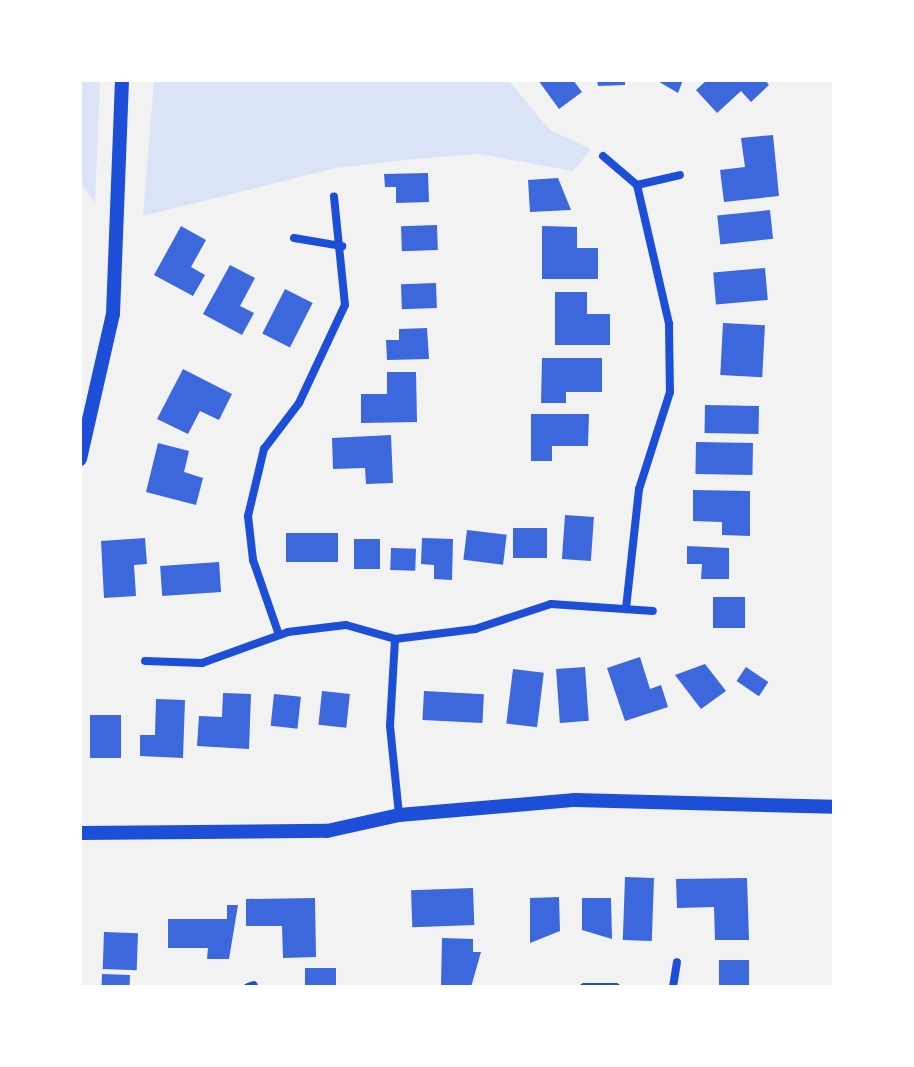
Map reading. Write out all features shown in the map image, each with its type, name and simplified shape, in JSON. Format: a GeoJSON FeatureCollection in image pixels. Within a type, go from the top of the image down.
{"type":"FeatureCollection","features":[{"type":"Feature","properties":{"kind":"street"},"geometry":{"type":"LineString","coordinates":[[80,459],[113,314],[122,80]]}},
{"type":"Feature","properties":{"kind":"street"},"geometry":{"type":"LineString","coordinates":[[603,156],[637,185],[669,324],[670,392],[639,489],[626,609]]}},
{"type":"Feature","properties":{"kind":"street"},"geometry":{"type":"LineString","coordinates":[[637,185],[680,175]]}},
{"type":"Feature","properties":{"kind":"street"},"geometry":{"type":"LineString","coordinates":[[279,635],[253,560],[248,516],[254,471],[331,345],[345,305],[342,246],[334,197]]}},
{"type":"Feature","properties":{"kind":"street"},"geometry":{"type":"LineString","coordinates":[[294,238],[342,246]]}},
{"type":"Feature","properties":{"kind":"street"},"geometry":{"type":"LineString","coordinates":[[145,661],[202,663],[279,635],[346,625],[395,639],[475,629],[551,604],[653,611]]}},
{"type":"Feature","properties":{"kind":"street"},"geometry":{"type":"LineString","coordinates":[[395,639],[390,726],[399,815]]}},
{"type":"Feature","properties":{"kind":"street"},"geometry":{"type":"LineString","coordinates":[[80,833],[284,834],[399,815],[575,800],[834,807]]}},
{"type":"Feature","properties":{"kind":"street"},"geometry":{"type":"LineString","coordinates":[[673,987],[677,962]]}},
{"type":"Feature","properties":{"kind":"street"},"geometry":{"type":"LineString","coordinates":[[584,987],[616,987]]}},
{"type":"Feature","properties":{"kind":"shaded area"},"geometry":{"type":"Polygon","coordinates":[[[80,80],[100,80],[95,204],[80,181],[80,80]]]}},
{"type":"Feature","properties":{"kind":"shaded area"},"geometry":{"type":"Polygon","coordinates":[[[154,80],[508,80],[550,130],[591,149],[573,171],[479,154],[414,159],[336,168],[143,216],[154,80]]]}},
{"type":"Feature","properties":{"kind":"building"},"geometry":{"type":"Polygon","coordinates":[[[538,80],[573,80],[582,92],[559,109],[538,80]]]}},
{"type":"Feature","properties":{"kind":"building"},"geometry":{"type":"Polygon","coordinates":[[[597,80],[625,80],[625,85],[598,86],[597,80]]]}},
{"type":"Feature","properties":{"kind":"building"},"geometry":{"type":"Polygon","coordinates":[[[656,80],[683,80],[678,93],[656,80]]]}},
{"type":"Feature","properties":{"kind":"building"},"geometry":{"type":"Polygon","coordinates":[[[707,80],[765,80],[769,85],[751,102],[741,91],[717,113],[696,90],[707,80]]]}},
{"type":"Feature","properties":{"kind":"building"},"geometry":{"type":"Polygon","coordinates":[[[773,135],[779,196],[724,202],[720,170],[745,167],[741,138],[773,135]]]}},
{"type":"Feature","properties":{"kind":"building"},"geometry":{"type":"Polygon","coordinates":[[[428,173],[429,202],[396,203],[396,187],[385,187],[384,174],[428,173]]]}},
{"type":"Feature","properties":{"kind":"building"},"geometry":{"type":"Polygon","coordinates":[[[558,178],[571,210],[530,212],[528,180],[558,178]]]}},
{"type":"Feature","properties":{"kind":"building"},"geometry":{"type":"Polygon","coordinates":[[[770,210],[773,239],[720,244],[717,216],[770,210]]]}},
{"type":"Feature","properties":{"kind":"building"},"geometry":{"type":"Polygon","coordinates":[[[437,225],[438,250],[402,251],[401,226],[437,225]]]}},
{"type":"Feature","properties":{"kind":"building"},"geometry":{"type":"Polygon","coordinates":[[[181,226],[206,240],[191,267],[205,275],[193,296],[154,275],[181,226]]]}},
{"type":"Feature","properties":{"kind":"building"},"geometry":{"type":"Polygon","coordinates":[[[542,226],[577,227],[577,248],[598,248],[598,279],[542,279],[542,226]]]}},
{"type":"Feature","properties":{"kind":"building"},"geometry":{"type":"Polygon","coordinates":[[[230,265],[255,278],[240,306],[254,313],[242,335],[203,314],[230,265]]]}},
{"type":"Feature","properties":{"kind":"building"},"geometry":{"type":"Polygon","coordinates":[[[765,268],[768,300],[716,304],[713,273],[765,268]]]}},
{"type":"Feature","properties":{"kind":"building"},"geometry":{"type":"Polygon","coordinates":[[[436,283],[437,308],[402,309],[401,284],[436,283]]]}},
{"type":"Feature","properties":{"kind":"building"},"geometry":{"type":"Polygon","coordinates":[[[285,289],[313,303],[290,348],[262,334],[285,289]]]}},
{"type":"Feature","properties":{"kind":"building"},"geometry":{"type":"Polygon","coordinates":[[[555,292],[587,292],[587,314],[610,314],[610,345],[555,345],[555,292]]]}},
{"type":"Feature","properties":{"kind":"building"},"geometry":{"type":"Polygon","coordinates":[[[723,323],[765,325],[762,377],[720,375],[723,323]]]}},
{"type":"Feature","properties":{"kind":"building"},"geometry":{"type":"Polygon","coordinates":[[[427,328],[429,359],[387,360],[386,340],[399,340],[399,329],[427,328]]]}},
{"type":"Feature","properties":{"kind":"building"},"geometry":{"type":"Polygon","coordinates":[[[542,358],[602,358],[602,392],[566,392],[566,403],[541,403],[542,358]]]}},
{"type":"Feature","properties":{"kind":"building"},"geometry":{"type":"Polygon","coordinates":[[[183,369],[232,394],[219,420],[200,411],[188,434],[157,419],[183,369]]]}},
{"type":"Feature","properties":{"kind":"building"},"geometry":{"type":"Polygon","coordinates":[[[387,372],[416,372],[417,422],[361,423],[361,394],[387,394],[387,372]]]}},
{"type":"Feature","properties":{"kind":"building"},"geometry":{"type":"Polygon","coordinates":[[[705,405],[759,406],[759,434],[705,433],[705,405]]]}},
{"type":"Feature","properties":{"kind":"building"},"geometry":{"type":"Polygon","coordinates":[[[531,414],[589,414],[588,446],[552,446],[552,461],[531,461],[531,414]]]}},
{"type":"Feature","properties":{"kind":"building"},"geometry":{"type":"Polygon","coordinates":[[[391,435],[393,483],[366,484],[365,468],[333,469],[332,438],[391,435]]]}},
{"type":"Feature","properties":{"kind":"building"},"geometry":{"type":"Polygon","coordinates":[[[696,442],[753,443],[752,475],[695,474],[696,442]]]}},
{"type":"Feature","properties":{"kind":"building"},"geometry":{"type":"Polygon","coordinates":[[[158,443],[189,451],[184,472],[203,478],[196,505],[146,492],[158,443]]]}},
{"type":"Feature","properties":{"kind":"building"},"geometry":{"type":"Polygon","coordinates":[[[693,490],[750,491],[750,536],[722,535],[722,522],[693,521],[693,490]]]}},
{"type":"Feature","properties":{"kind":"building"},"geometry":{"type":"Polygon","coordinates":[[[565,515],[594,517],[591,561],[562,559],[565,515]]]}},
{"type":"Feature","properties":{"kind":"building"},"geometry":{"type":"Polygon","coordinates":[[[513,528],[547,528],[547,558],[513,558],[513,528]]]}},
{"type":"Feature","properties":{"kind":"building"},"geometry":{"type":"Polygon","coordinates":[[[467,530],[507,535],[503,565],[463,560],[467,530]]]}},
{"type":"Feature","properties":{"kind":"building"},"geometry":{"type":"Polygon","coordinates":[[[286,533],[338,533],[338,562],[286,562],[286,533]]]}},
{"type":"Feature","properties":{"kind":"building"},"geometry":{"type":"Polygon","coordinates":[[[145,538],[147,564],[134,565],[136,596],[104,598],[101,541],[145,538]]]}},
{"type":"Feature","properties":{"kind":"building"},"geometry":{"type":"Polygon","coordinates":[[[422,538],[453,539],[452,580],[434,579],[434,565],[421,564],[422,538]]]}},
{"type":"Feature","properties":{"kind":"building"},"geometry":{"type":"Polygon","coordinates":[[[354,539],[380,539],[380,569],[354,569],[354,539]]]}},
{"type":"Feature","properties":{"kind":"building"},"geometry":{"type":"Polygon","coordinates":[[[687,546],[729,548],[729,579],[701,579],[702,564],[687,564],[687,546]]]}},
{"type":"Feature","properties":{"kind":"building"},"geometry":{"type":"Polygon","coordinates":[[[391,548],[416,549],[415,571],[390,570],[391,548]]]}},
{"type":"Feature","properties":{"kind":"building"},"geometry":{"type":"Polygon","coordinates":[[[219,562],[221,592],[162,596],[160,566],[219,562]]]}},
{"type":"Feature","properties":{"kind":"building"},"geometry":{"type":"Polygon","coordinates":[[[713,597],[745,597],[745,628],[713,628],[713,597]]]}},
{"type":"Feature","properties":{"kind":"building"},"geometry":{"type":"Polygon","coordinates":[[[640,657],[650,689],[661,685],[668,707],[625,721],[607,668],[640,657]]]}},
{"type":"Feature","properties":{"kind":"building"},"geometry":{"type":"Polygon","coordinates":[[[705,664],[726,691],[701,709],[675,675],[705,664]]]}},
{"type":"Feature","properties":{"kind":"building"},"geometry":{"type":"Polygon","coordinates":[[[585,667],[589,721],[560,723],[556,669],[585,667]]]}},
{"type":"Feature","properties":{"kind":"building"},"geometry":{"type":"Polygon","coordinates":[[[746,667],[768,682],[759,696],[736,681],[746,667]]]}},
{"type":"Feature","properties":{"kind":"building"},"geometry":{"type":"Polygon","coordinates":[[[513,669],[544,673],[537,727],[506,724],[513,669]]]}},
{"type":"Feature","properties":{"kind":"building"},"geometry":{"type":"Polygon","coordinates":[[[322,691],[350,694],[346,728],[318,725],[322,691]]]}},
{"type":"Feature","properties":{"kind":"building"},"geometry":{"type":"Polygon","coordinates":[[[424,691],[484,694],[482,723],[422,720],[424,691]]]}},
{"type":"Feature","properties":{"kind":"building"},"geometry":{"type":"Polygon","coordinates":[[[223,693],[251,694],[249,749],[197,746],[199,716],[222,717],[223,693]]]}},
{"type":"Feature","properties":{"kind":"building"},"geometry":{"type":"Polygon","coordinates":[[[274,694],[301,697],[298,729],[271,726],[274,694]]]}},
{"type":"Feature","properties":{"kind":"building"},"geometry":{"type":"Polygon","coordinates":[[[156,699],[185,700],[183,758],[140,756],[140,735],[155,735],[156,699]]]}},
{"type":"Feature","properties":{"kind":"building"},"geometry":{"type":"Polygon","coordinates":[[[90,715],[121,715],[121,758],[90,758],[90,715]]]}},
{"type":"Feature","properties":{"kind":"building"},"geometry":{"type":"Polygon","coordinates":[[[625,877],[654,878],[652,941],[623,940],[625,877]]]}},
{"type":"Feature","properties":{"kind":"building"},"geometry":{"type":"Polygon","coordinates":[[[747,878],[749,940],[715,940],[714,907],[677,908],[676,879],[747,878]]]}},
{"type":"Feature","properties":{"kind":"building"},"geometry":{"type":"Polygon","coordinates":[[[473,888],[474,925],[412,927],[411,890],[473,888]]]}},
{"type":"Feature","properties":{"kind":"building"},"geometry":{"type":"Polygon","coordinates":[[[559,897],[560,931],[530,943],[530,898],[559,897]]]}},
{"type":"Feature","properties":{"kind":"building"},"geometry":{"type":"Polygon","coordinates":[[[315,898],[316,957],[283,958],[282,926],[246,926],[246,899],[315,898]]]}},
{"type":"Feature","properties":{"kind":"building"},"geometry":{"type":"Polygon","coordinates":[[[582,898],[611,898],[612,939],[582,930],[582,898]]]}},
{"type":"Feature","properties":{"kind":"building"},"geometry":{"type":"Polygon","coordinates":[[[227,905],[238,905],[229,959],[207,959],[208,948],[168,948],[168,919],[227,919],[227,905]]]}},
{"type":"Feature","properties":{"kind":"building"},"geometry":{"type":"Polygon","coordinates":[[[104,932],[138,933],[137,970],[103,969],[104,932]]]}},
{"type":"Feature","properties":{"kind":"building"},"geometry":{"type":"Polygon","coordinates":[[[442,938],[473,939],[473,952],[481,952],[471,987],[441,987],[442,938]]]}},
{"type":"Feature","properties":{"kind":"building"},"geometry":{"type":"Polygon","coordinates":[[[719,960],[749,960],[749,987],[719,987],[719,960]]]}},
{"type":"Feature","properties":{"kind":"building"},"geometry":{"type":"Polygon","coordinates":[[[305,968],[336,968],[336,987],[305,987],[305,968]]]}},
{"type":"Feature","properties":{"kind":"building"},"geometry":{"type":"Polygon","coordinates":[[[102,974],[130,975],[130,987],[102,987],[102,974]]]}}]}
